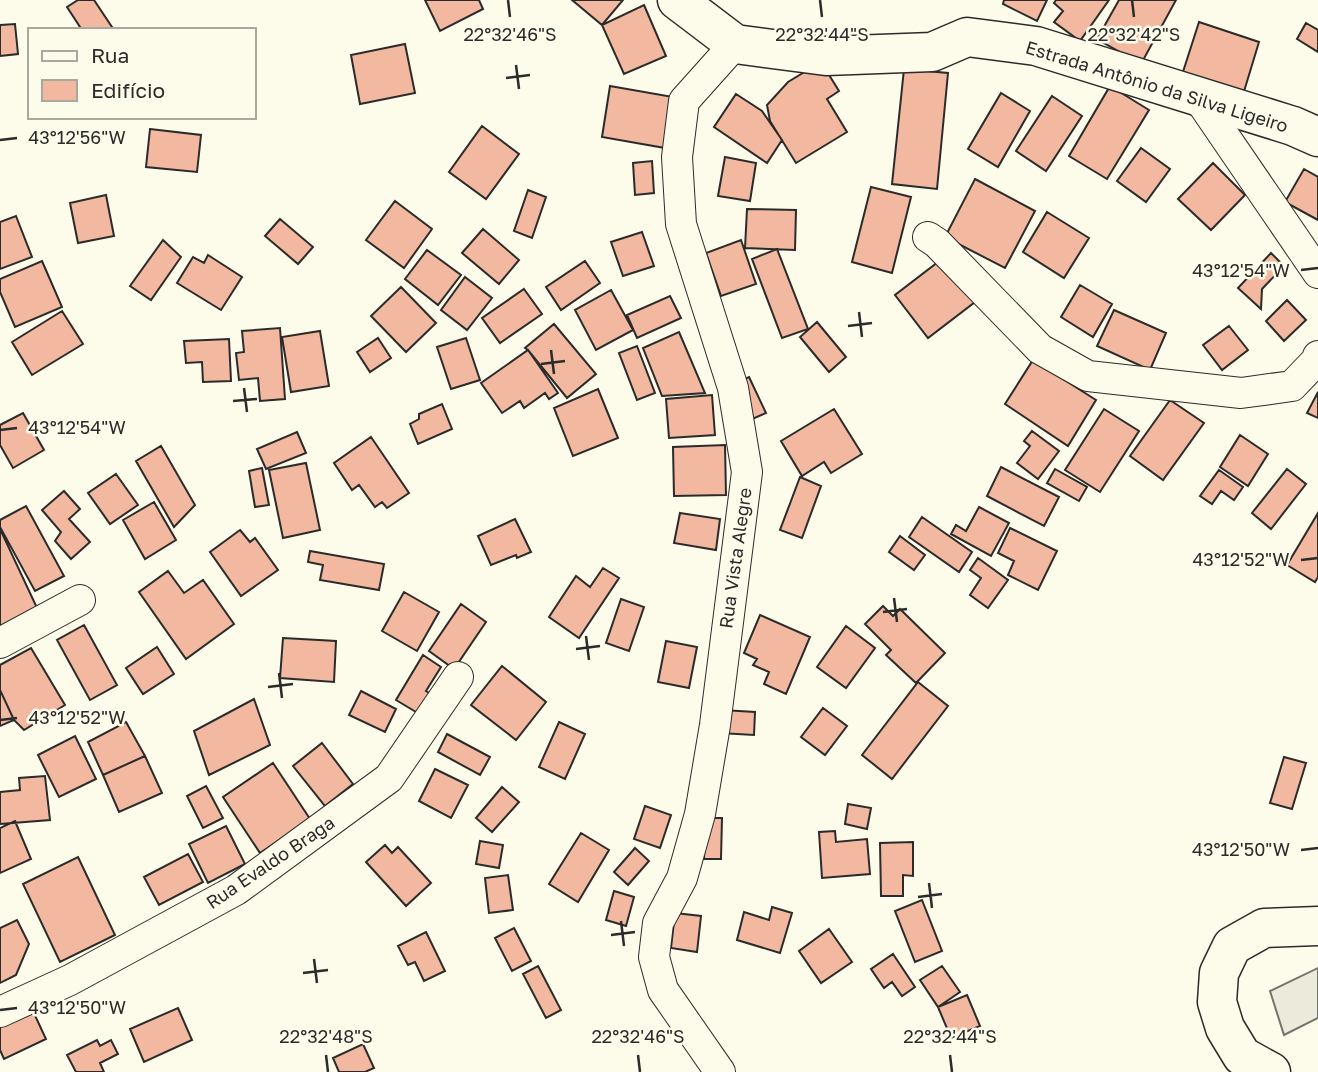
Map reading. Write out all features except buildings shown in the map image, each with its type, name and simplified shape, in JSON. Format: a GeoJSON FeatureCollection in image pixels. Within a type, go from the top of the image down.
{"type":"FeatureCollection","features":[{"type":"Feature","properties":{"kind":"street","name":"Estrada Antônio da Silva Ligeiro"},"geometry":{"type":"LineString","coordinates":[[677,0],[735,44],[826,56],[932,52],[967,37],[1036,46],[1293,126],[1318,137]]}},
{"type":"Feature","properties":{"kind":"street","name":"Rua Vista Alegre"},"geometry":{"type":"LineString","coordinates":[[720,1072],[663,990],[654,957],[658,923],[682,878],[700,814],[715,725],[747,471],[733,388],[681,224],[677,157],[684,101],[735,44]]}},
{"type":"Feature","properties":{"kind":"street"},"geometry":{"type":"LineString","coordinates":[[1197,96],[1318,273]]}},
{"type":"Feature","properties":{"kind":"street"},"geometry":{"type":"LineString","coordinates":[[928,237],[937,243],[1040,349],[1088,376],[1241,393],[1292,386],[1318,356]]}},
{"type":"Feature","properties":{"kind":"street"},"geometry":{"type":"LineString","coordinates":[[0,643],[80,600]]}},
{"type":"Feature","properties":{"kind":"street","name":"Rua Evaldo Braga"},"geometry":{"type":"LineString","coordinates":[[0,1012],[70,980],[236,890],[389,778],[458,677]]}},
{"type":"Feature","properties":{"kind":"street"},"geometry":{"type":"LineString","coordinates":[[1271,1072],[1242,1056],[1226,1028],[1217,1002],[1219,973],[1232,946],[1264,928],[1318,926]]}},
{"type":"Feature","properties":{"kind":"shaded area"},"geometry":{"type":"Polygon","coordinates":[[[1318,968],[1318,1018],[1284,1035],[1270,991],[1318,968]]]}}]}
